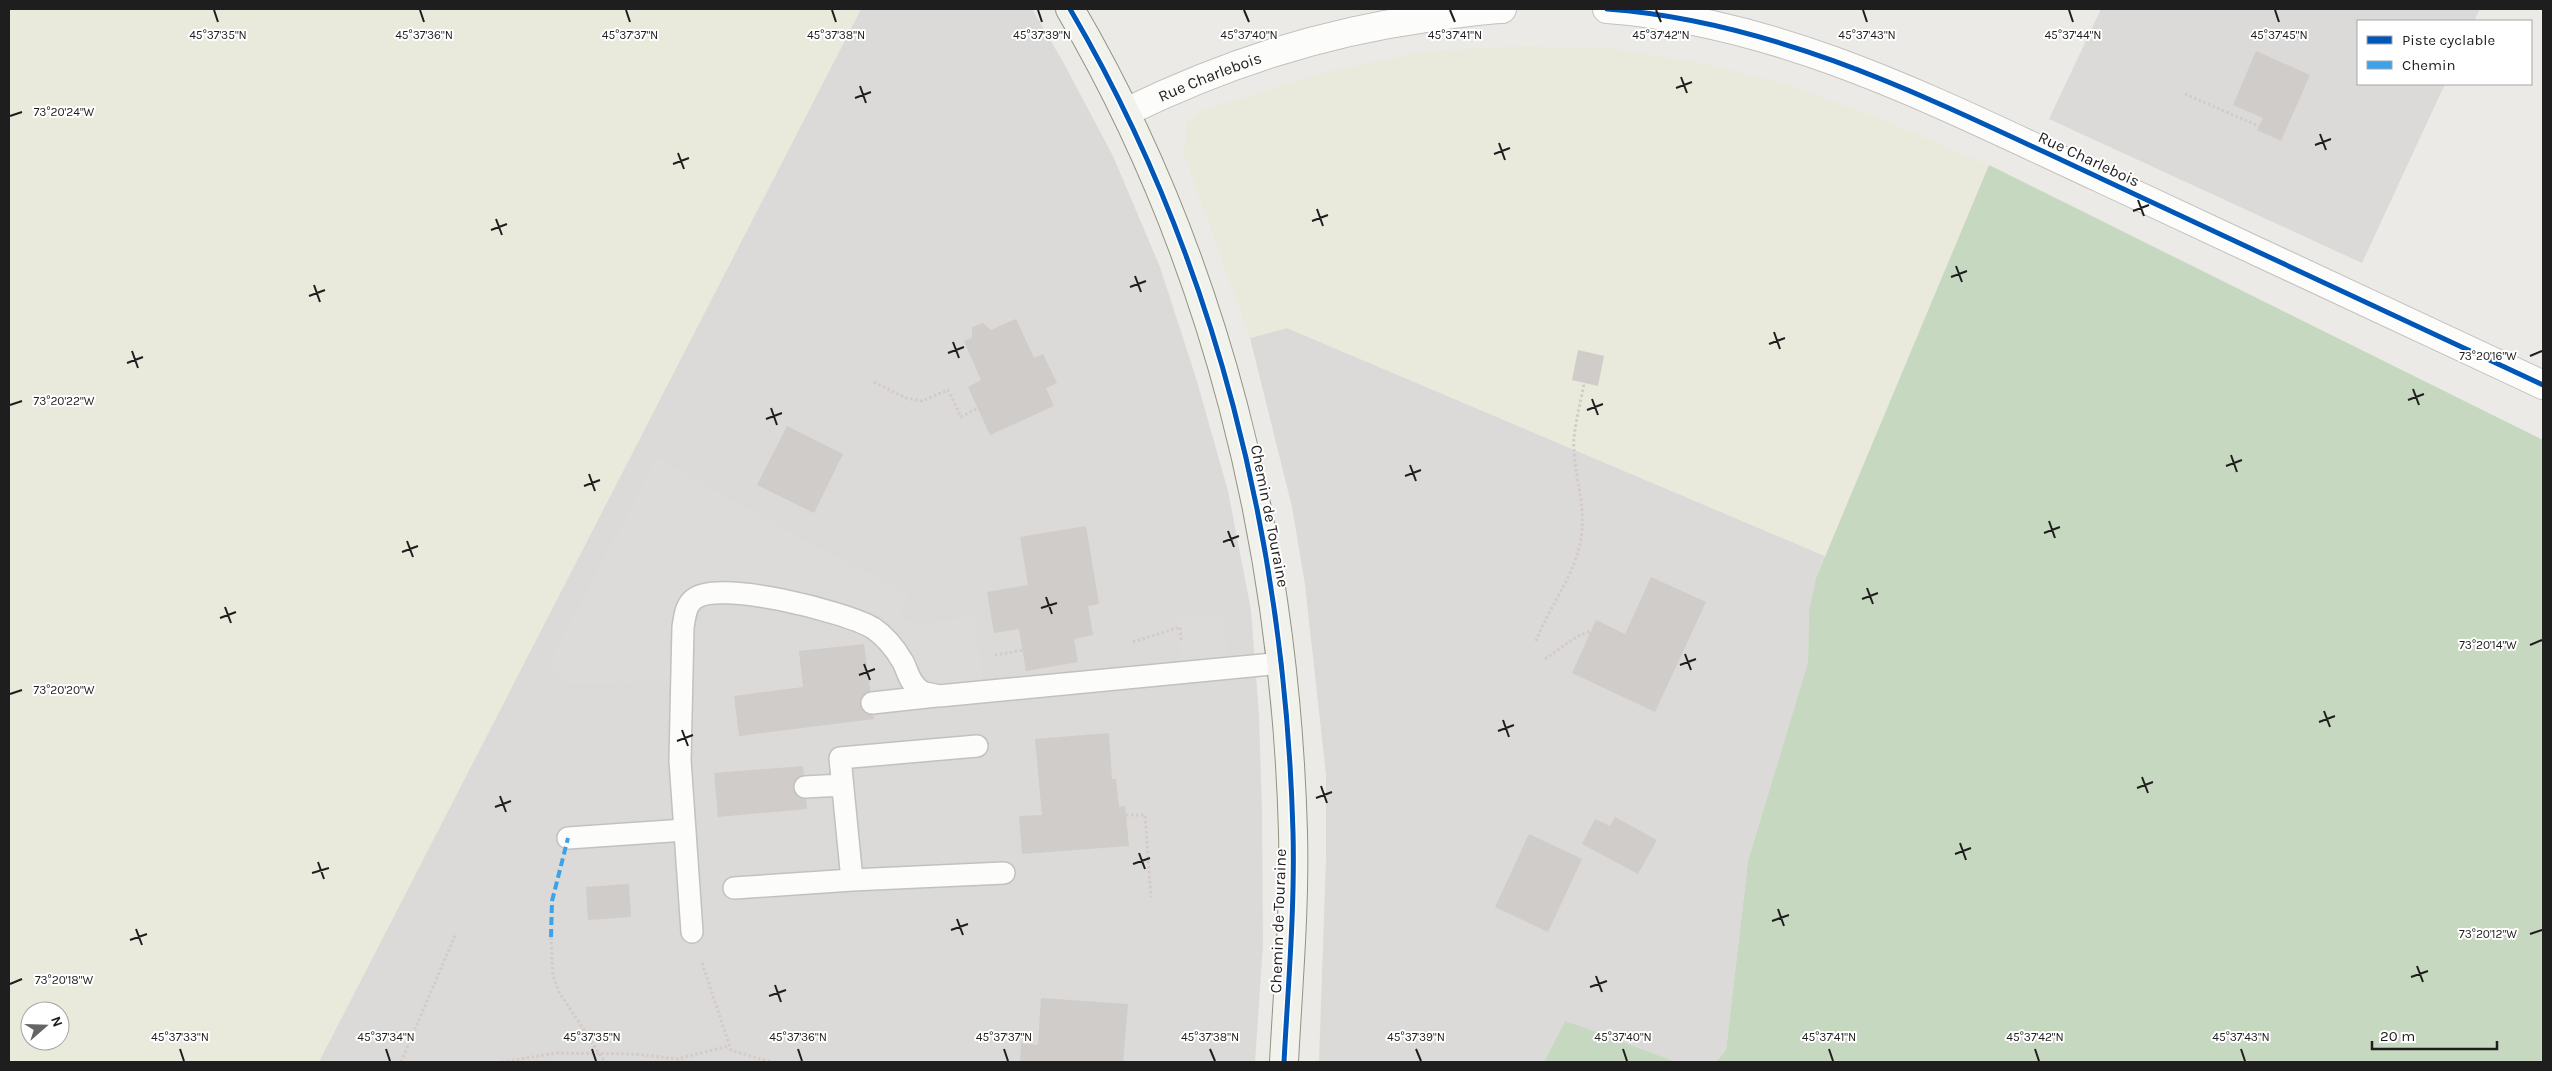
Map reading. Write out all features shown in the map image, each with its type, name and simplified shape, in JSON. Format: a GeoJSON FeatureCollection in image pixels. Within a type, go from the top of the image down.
{"type":"FeatureCollection","features":[{"type":"Feature","properties":{"kind":"street","name":"Chemin de Touraine"},"geometry":{"type":"LineString","coordinates":[[1070,9],[1126,112],[1175,228],[1218,348],[1238,417],[1268,561],[1287,704],[1293,835],[1284,1062]]}},
{"type":"Feature","properties":{"kind":"street","name":"Rue Charlebois"},"geometry":{"type":"LineString","coordinates":[[1126,112],[1181,86],[1277,50],[1387,24],[1502,9]]}},
{"type":"Feature","properties":{"kind":"street","name":"Rue Charlebois"},"geometry":{"type":"LineString","coordinates":[[1607,9],[1666,15],[1719,26],[1769,38],[1851,67],[1997,130],[2543,385]]}},
{"type":"Feature","properties":{"kind":"lane"},"geometry":{"type":"LineString","coordinates":[[692,932],[680,760],[683,627],[687,608],[694,599],[706,593],[725,591],[765,597],[851,619],[874,629],[892,645],[903,662],[910,680],[921,691],[939,696]]}},
{"type":"Feature","properties":{"kind":"lane"},"geometry":{"type":"LineString","coordinates":[[872,703],[1282,663]]}},
{"type":"Feature","properties":{"kind":"lane"},"geometry":{"type":"LineString","coordinates":[[852,880],[840,758],[977,746]]}},
{"type":"Feature","properties":{"kind":"lane"},"geometry":{"type":"LineString","coordinates":[[805,788],[842,785]]}},
{"type":"Feature","properties":{"kind":"lane"},"geometry":{"type":"LineString","coordinates":[[568,838],[685,830]]}},
{"type":"Feature","properties":{"kind":"lane"},"geometry":{"type":"LineString","coordinates":[[734,888],[1004,873]]}},
{"type":"Feature","properties":{"kind":"path"},"geometry":{"type":"LineString","coordinates":[[2186,94],[2259,126]]}},
{"type":"Feature","properties":{"kind":"path"},"geometry":{"type":"LineString","coordinates":[[874,382],[906,398],[922,401],[948,390],[961,417],[978,408]]}},
{"type":"Feature","properties":{"kind":"path"},"geometry":{"type":"LineString","coordinates":[[1536,641],[1574,561],[1581,539],[1582,511],[1573,449],[1584,383]]}},
{"type":"Feature","properties":{"kind":"path"},"geometry":{"type":"LineString","coordinates":[[1545,659],[1561,649],[1573,636],[1591,630]]}},
{"type":"Feature","properties":{"kind":"path"},"geometry":{"type":"LineString","coordinates":[[1126,815],[1145,815],[1151,896]]}},
{"type":"Feature","properties":{"kind":"path"},"geometry":{"type":"LineString","coordinates":[[692,932],[731,1050],[771,1062]]}},
{"type":"Feature","properties":{"kind":"path"},"geometry":{"type":"LineString","coordinates":[[401,1062],[456,933]]}},
{"type":"Feature","properties":{"kind":"path"},"geometry":{"type":"LineString","coordinates":[[551,937],[553,976],[559,992],[605,1062]]}},
{"type":"Feature","properties":{"kind":"path"},"geometry":{"type":"LineString","coordinates":[[502,1062],[556,1053],[600,1053],[676,1059],[730,1046]]}},
{"type":"Feature","properties":{"kind":"shaded area"},"geometry":{"type":"Polygon","coordinates":[[[9,9],[861,9],[319,1062],[9,1062],[9,9]]]}},
{"type":"Feature","properties":{"kind":"shaded area"},"geometry":{"type":"Polygon","coordinates":[[[861,9],[1032,9],[1062,60],[1113,156],[1160,267],[1196,378],[1228,491],[1251,610],[1259,715],[1262,810],[1263,945],[1255,1062],[318,1062],[861,9]]]}},
{"type":"Feature","properties":{"kind":"shaded area"},"geometry":{"type":"Polygon","coordinates":[[[2101,9],[2480,9],[2474,20],[2357,20],[2357,85],[2445,85],[2362,263],[2049,119],[2101,9]]]}},
{"type":"Feature","properties":{"kind":"shaded area"},"geometry":{"type":"Polygon","coordinates":[[[1520,46],[1618,49],[1704,64],[1782,83],[1879,118],[1989,165],[1825,556],[1287,328],[1250,338],[1184,155],[1186,121],[1204,110],[1330,71],[1425,51],[1520,46]]]}},
{"type":"Feature","properties":{"kind":"shaded area"},"geometry":{"type":"Polygon","coordinates":[[[1287,328],[1825,556],[1816,578],[1809,610],[1808,662],[1748,861],[1726,1050],[1716,1062],[1676,1062],[1565,1021],[1544,1062],[1319,1062],[1326,859],[1326,775],[1305,585],[1292,507],[1250,338],[1287,328]]]}},
{"type":"Feature","properties":{"kind":"shaded area"},"geometry":{"type":"Polygon","coordinates":[[[657,458],[809,543],[909,594],[900,612],[908,621],[923,624],[973,616],[985,691],[921,691],[891,645],[804,606],[694,599],[682,682],[569,683],[547,667],[657,458]]]}},
{"type":"Feature","properties":{"kind":"shaded area"},"geometry":{"type":"Polygon","coordinates":[[[1222,615],[1231,668],[1183,672],[1177,619],[1222,615]]]}},
{"type":"Feature","properties":{"kind":"green space"},"geometry":{"type":"Polygon","coordinates":[[[1989,165],[2543,440],[2543,1062],[1716,1062],[1726,1050],[1748,861],[1808,662],[1809,610],[1816,578],[1989,165]]]}},
{"type":"Feature","properties":{"kind":"green space"},"geometry":{"type":"Polygon","coordinates":[[[1565,1021],[1580,1026],[1676,1062],[1544,1062],[1565,1021]]]}},
{"type":"Feature","properties":{"kind":"building"},"geometry":{"type":"Polygon","coordinates":[[[2256,51],[2310,75],[2281,141],[2257,130],[2263,118],[2233,105],[2256,51]]]}},
{"type":"Feature","properties":{"kind":"building"},"geometry":{"type":"Polygon","coordinates":[[[1016,319],[1034,358],[1043,354],[1057,383],[1046,388],[1054,406],[990,435],[968,387],[981,380],[964,341],[972,338],[972,327],[983,323],[991,330],[1016,319]]]}},
{"type":"Feature","properties":{"kind":"building"},"geometry":{"type":"Polygon","coordinates":[[[1578,350],[1604,356],[1598,386],[1572,380],[1578,350]]]}},
{"type":"Feature","properties":{"kind":"building"},"geometry":{"type":"Polygon","coordinates":[[[787,426],[843,454],[814,513],[757,485],[787,426]]]}},
{"type":"Feature","properties":{"kind":"building"},"geometry":{"type":"Polygon","coordinates":[[[1086,526],[1099,604],[1088,606],[1093,635],[1074,639],[1078,662],[1026,671],[1019,629],[994,633],[987,592],[1028,585],[1020,537],[1086,526]]]}},
{"type":"Feature","properties":{"kind":"building"},"geometry":{"type":"Polygon","coordinates":[[[1651,577],[1706,602],[1655,712],[1572,673],[1596,620],[1625,634],[1651,577]]]}},
{"type":"Feature","properties":{"kind":"building"},"geometry":{"type":"Polygon","coordinates":[[[864,644],[874,719],[739,736],[734,696],[803,687],[799,651],[864,644]]]}},
{"type":"Feature","properties":{"kind":"building"},"geometry":{"type":"Polygon","coordinates":[[[1109,733],[1112,779],[1116,779],[1119,807],[1125,806],[1129,846],[1022,854],[1019,816],[1042,815],[1035,739],[1109,733]]]}},
{"type":"Feature","properties":{"kind":"building"},"geometry":{"type":"Polygon","coordinates":[[[803,766],[807,809],[718,817],[714,773],[803,766]]]}},
{"type":"Feature","properties":{"kind":"building"},"geometry":{"type":"Polygon","coordinates":[[[1615,817],[1657,840],[1638,874],[1582,844],[1595,819],[1610,826],[1615,817]]]}},
{"type":"Feature","properties":{"kind":"building"},"geometry":{"type":"Polygon","coordinates":[[[1529,834],[1582,859],[1548,932],[1495,907],[1529,834]]]}},
{"type":"Feature","properties":{"kind":"building"},"geometry":{"type":"Polygon","coordinates":[[[629,884],[631,917],[588,920],[586,887],[629,884]]]}},
{"type":"Feature","properties":{"kind":"building"},"geometry":{"type":"Polygon","coordinates":[[[1041,998],[1128,1004],[1123,1062],[1020,1062],[1021,1043],[1038,1045],[1041,998]]]}},
{"type":"Feature","properties":{"kind":"marked path"},"geometry":{"type":"LineString","coordinates":[[551,937],[552,901],[568,838]]}},
{"type":"Feature","properties":{"kind":"cycle path"},"geometry":{"type":"LineString","coordinates":[[1070,9],[1121,104],[1165,202],[1203,303],[1233,406],[1257,511],[1275,617],[1287,724],[1293,832],[1292,918],[1284,1062]]}},
{"type":"Feature","properties":{"kind":"cycle path"},"geometry":{"type":"LineString","coordinates":[[1607,9],[1673,17],[1736,31],[1799,49],[1861,71],[1981,123],[2543,385]]}}]}
